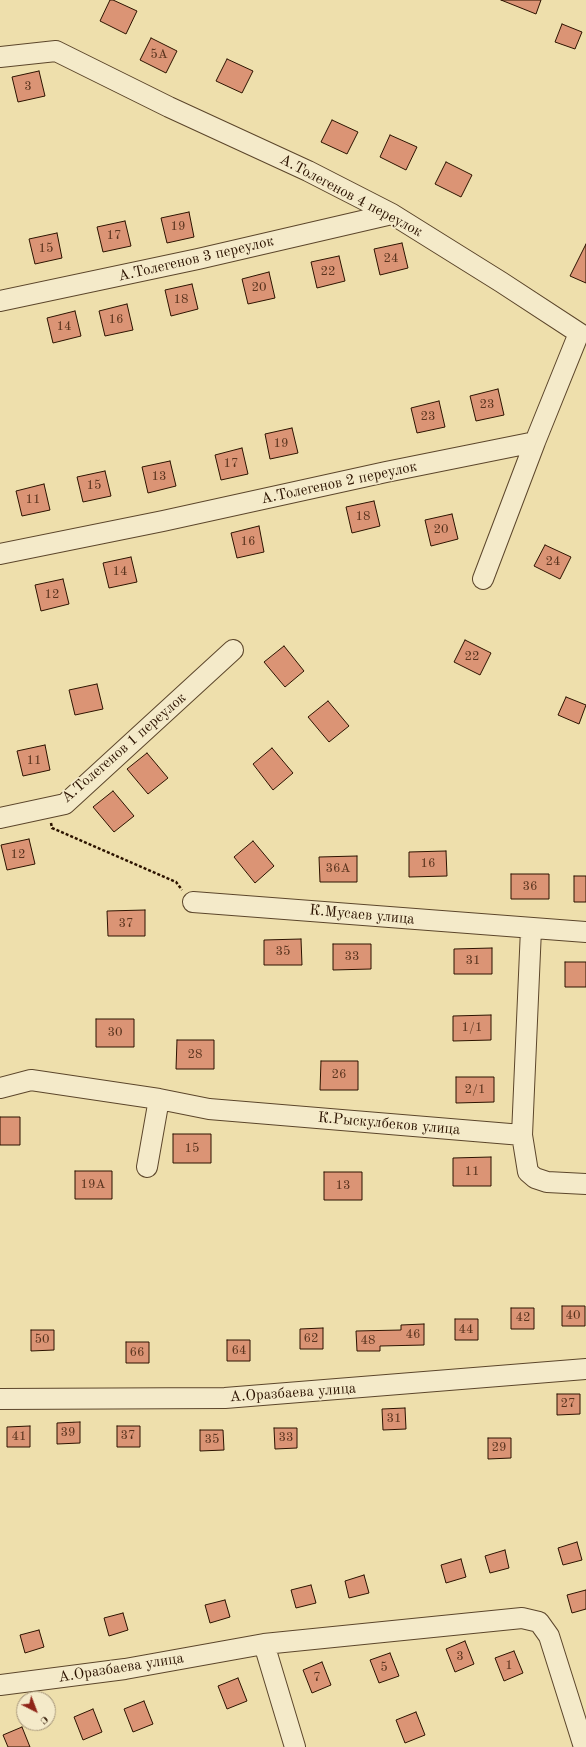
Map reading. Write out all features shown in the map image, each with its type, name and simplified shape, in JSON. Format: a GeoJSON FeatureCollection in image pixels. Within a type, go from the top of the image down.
{"type":"FeatureCollection","features":[{"type":"Feature","properties":{"kind":"street","name":"А.Толегенов 4 переулок"},"geometry":{"type":"LineString","coordinates":[[0,57],[56,51],[169,107],[308,171],[392,214],[579,333],[534,442]]}},
{"type":"Feature","properties":{"kind":"street","name":"А.Толегенов 3 переулок"},"geometry":{"type":"LineString","coordinates":[[0,301],[198,260],[392,214]]}},
{"type":"Feature","properties":{"kind":"street","name":"А.Толегенов 2 переулок"},"geometry":{"type":"LineString","coordinates":[[0,554],[534,442]]}},
{"type":"Feature","properties":{"kind":"street"},"geometry":{"type":"LineString","coordinates":[[483,579],[534,442]]}},
{"type":"Feature","properties":{"kind":"street","name":"А.Толегенов 1 переулок"},"geometry":{"type":"LineString","coordinates":[[0,818],[65,804],[233,650]]}},
{"type":"Feature","properties":{"kind":"street","name":"К.Мусаев улица"},"geometry":{"type":"LineString","coordinates":[[192,902],[586,932]]}},
{"type":"Feature","properties":{"kind":"street"},"geometry":{"type":"LineString","coordinates":[[531,929],[522,1135],[528,1172],[535,1178],[547,1182],[586,1184]]}},
{"type":"Feature","properties":{"kind":"street","name":"К.Рыскулбеков улица"},"geometry":{"type":"LineString","coordinates":[[0,1088],[31,1080],[159,1099],[208,1109],[522,1135]]}},
{"type":"Feature","properties":{"kind":"street"},"geometry":{"type":"LineString","coordinates":[[147,1166],[159,1099]]}},
{"type":"Feature","properties":{"kind":"street","name":"А.Оразбаева улица"},"geometry":{"type":"LineString","coordinates":[[0,1399],[225,1398],[586,1369]]}},
{"type":"Feature","properties":{"kind":"street","name":"А.Оразбаева улица"},"geometry":{"type":"LineString","coordinates":[[0,1685],[125,1668],[264,1644],[522,1618],[540,1622],[549,1636],[584,1747]]}},
{"type":"Feature","properties":{"kind":"street"},"geometry":{"type":"LineString","coordinates":[[264,1644],[295,1747]]}},
{"type":"Feature","properties":{"kind":"path"},"geometry":{"type":"LineString","coordinates":[[48,808],[52,828],[176,882],[192,902]]}},
{"type":"Feature","properties":{"kind":"building"},"geometry":{"type":"Polygon","coordinates":[[[110,0],[137,11],[126,34],[100,21],[110,0]]]}},
{"type":"Feature","properties":{"kind":"building"},"geometry":{"type":"Polygon","coordinates":[[[501,0],[541,0],[536,14],[501,0]]]}},
{"type":"Feature","properties":{"kind":"building"},"geometry":{"type":"Polygon","coordinates":[[[562,24],[582,32],[575,49],[555,42],[562,24]]]}},
{"type":"Feature","properties":{"kind":"building"},"geometry":{"type":"Polygon","coordinates":[[[151,38],[177,51],[166,73],[140,60],[151,38]]]}},
{"type":"Feature","properties":{"kind":"building"},"geometry":{"type":"Polygon","coordinates":[[[227,59],[253,71],[242,93],[216,81],[227,59]]]}},
{"type":"Feature","properties":{"kind":"building"},"geometry":{"type":"Polygon","coordinates":[[[39,71],[45,96],[18,102],[12,77],[39,71]]]}},
{"type":"Feature","properties":{"kind":"building"},"geometry":{"type":"Polygon","coordinates":[[[332,120],[358,132],[347,154],[321,142],[332,120]]]}},
{"type":"Feature","properties":{"kind":"building"},"geometry":{"type":"Polygon","coordinates":[[[390,135],[417,147],[406,170],[380,157],[390,135]]]}},
{"type":"Feature","properties":{"kind":"building"},"geometry":{"type":"Polygon","coordinates":[[[446,162],[472,175],[461,197],[435,184],[446,162]]]}},
{"type":"Feature","properties":{"kind":"building"},"geometry":{"type":"Polygon","coordinates":[[[189,212],[194,237],[167,243],[161,218],[189,212]]]}},
{"type":"Feature","properties":{"kind":"building"},"geometry":{"type":"Polygon","coordinates":[[[125,221],[131,246],[103,252],[97,227],[125,221]]]}},
{"type":"Feature","properties":{"kind":"building"},"geometry":{"type":"Polygon","coordinates":[[[57,233],[62,258],[35,264],[29,239],[57,233]]]}},
{"type":"Feature","properties":{"kind":"building"},"geometry":{"type":"Polygon","coordinates":[[[402,243],[408,268],[380,275],[374,249],[402,243]]]}},
{"type":"Feature","properties":{"kind":"building"},"geometry":{"type":"Polygon","coordinates":[[[586,244],[586,283],[570,276],[586,244]]]}},
{"type":"Feature","properties":{"kind":"building"},"geometry":{"type":"Polygon","coordinates":[[[339,256],[345,281],[317,288],[311,262],[339,256]]]}},
{"type":"Feature","properties":{"kind":"building"},"geometry":{"type":"Polygon","coordinates":[[[269,272],[275,298],[248,304],[242,279],[269,272]]]}},
{"type":"Feature","properties":{"kind":"building"},"geometry":{"type":"Polygon","coordinates":[[[192,284],[198,309],[171,316],[165,290],[192,284]]]}},
{"type":"Feature","properties":{"kind":"building"},"geometry":{"type":"Polygon","coordinates":[[[127,304],[133,330],[105,336],[99,311],[127,304]]]}},
{"type":"Feature","properties":{"kind":"building"},"geometry":{"type":"Polygon","coordinates":[[[75,311],[81,336],[53,343],[47,318],[75,311]]]}},
{"type":"Feature","properties":{"kind":"building"},"geometry":{"type":"Polygon","coordinates":[[[498,389],[504,415],[476,421],[470,396],[498,389]]]}},
{"type":"Feature","properties":{"kind":"building"},"geometry":{"type":"Polygon","coordinates":[[[439,401],[445,427],[417,433],[411,408],[439,401]]]}},
{"type":"Feature","properties":{"kind":"building"},"geometry":{"type":"Polygon","coordinates":[[[292,428],[298,453],[270,459],[265,434],[292,428]]]}},
{"type":"Feature","properties":{"kind":"building"},"geometry":{"type":"Polygon","coordinates":[[[242,448],[248,474],[221,480],[215,455],[242,448]]]}},
{"type":"Feature","properties":{"kind":"building"},"geometry":{"type":"Polygon","coordinates":[[[170,461],[176,486],[148,493],[142,467],[170,461]]]}},
{"type":"Feature","properties":{"kind":"building"},"geometry":{"type":"Polygon","coordinates":[[[105,471],[111,496],[83,502],[77,477],[105,471]]]}},
{"type":"Feature","properties":{"kind":"building"},"geometry":{"type":"Polygon","coordinates":[[[44,484],[50,510],[22,516],[16,491],[44,484]]]}},
{"type":"Feature","properties":{"kind":"building"},"geometry":{"type":"Polygon","coordinates":[[[374,501],[380,526],[352,533],[346,507],[374,501]]]}},
{"type":"Feature","properties":{"kind":"building"},"geometry":{"type":"Polygon","coordinates":[[[452,514],[458,539],[431,546],[425,520],[452,514]]]}},
{"type":"Feature","properties":{"kind":"building"},"geometry":{"type":"Polygon","coordinates":[[[259,526],[264,552],[237,558],[231,533],[259,526]]]}},
{"type":"Feature","properties":{"kind":"building"},"geometry":{"type":"Polygon","coordinates":[[[545,545],[571,557],[560,579],[534,566],[545,545]]]}},
{"type":"Feature","properties":{"kind":"building"},"geometry":{"type":"Polygon","coordinates":[[[131,557],[137,582],[109,588],[103,563],[131,557]]]}},
{"type":"Feature","properties":{"kind":"building"},"geometry":{"type":"Polygon","coordinates":[[[63,579],[69,604],[41,611],[35,585],[63,579]]]}},
{"type":"Feature","properties":{"kind":"building"},"geometry":{"type":"Polygon","coordinates":[[[465,640],[491,653],[480,675],[454,662],[465,640]]]}},
{"type":"Feature","properties":{"kind":"building"},"geometry":{"type":"Polygon","coordinates":[[[284,646],[304,671],[285,687],[264,662],[284,646]]]}},
{"type":"Feature","properties":{"kind":"building"},"geometry":{"type":"Polygon","coordinates":[[[97,684],[103,709],[75,715],[69,690],[97,684]]]}},
{"type":"Feature","properties":{"kind":"building"},"geometry":{"type":"Polygon","coordinates":[[[566,697],[586,705],[579,724],[558,715],[566,697]]]}},
{"type":"Feature","properties":{"kind":"building"},"geometry":{"type":"Polygon","coordinates":[[[328,701],[349,726],[329,742],[308,717],[328,701]]]}},
{"type":"Feature","properties":{"kind":"building"},"geometry":{"type":"Polygon","coordinates":[[[45,745],[50,770],[23,776],[17,751],[45,745]]]}},
{"type":"Feature","properties":{"kind":"building"},"geometry":{"type":"Polygon","coordinates":[[[272,748],[293,773],[273,790],[253,764],[272,748]]]}},
{"type":"Feature","properties":{"kind":"building"},"geometry":{"type":"Polygon","coordinates":[[[147,753],[168,778],[148,794],[127,769],[147,753]]]}},
{"type":"Feature","properties":{"kind":"building"},"geometry":{"type":"Polygon","coordinates":[[[113,791],[134,816],[114,832],[93,807],[113,791]]]}},
{"type":"Feature","properties":{"kind":"building"},"geometry":{"type":"Polygon","coordinates":[[[29,839],[35,864],[7,870],[1,845],[29,839]]]}},
{"type":"Feature","properties":{"kind":"building"},"geometry":{"type":"Polygon","coordinates":[[[253,841],[274,866],[255,883],[234,857],[253,841]]]}},
{"type":"Feature","properties":{"kind":"building"},"geometry":{"type":"Polygon","coordinates":[[[446,851],[447,876],[409,877],[409,852],[446,851]]]}},
{"type":"Feature","properties":{"kind":"building"},"geometry":{"type":"Polygon","coordinates":[[[357,856],[357,882],[320,882],[319,857],[357,856]]]}},
{"type":"Feature","properties":{"kind":"building"},"geometry":{"type":"Polygon","coordinates":[[[511,874],[549,874],[549,899],[511,899],[511,874]]]}},
{"type":"Feature","properties":{"kind":"building"},"geometry":{"type":"Polygon","coordinates":[[[574,876],[586,876],[586,902],[574,902],[574,876]]]}},
{"type":"Feature","properties":{"kind":"building"},"geometry":{"type":"Polygon","coordinates":[[[145,910],[145,936],[108,936],[107,911],[145,910]]]}},
{"type":"Feature","properties":{"kind":"building"},"geometry":{"type":"Polygon","coordinates":[[[301,939],[302,965],[264,965],[264,940],[301,939]]]}},
{"type":"Feature","properties":{"kind":"building"},"geometry":{"type":"Polygon","coordinates":[[[333,944],[371,944],[371,969],[333,970],[333,944]]]}},
{"type":"Feature","properties":{"kind":"building"},"geometry":{"type":"Polygon","coordinates":[[[492,948],[492,974],[454,974],[454,949],[492,948]]]}},
{"type":"Feature","properties":{"kind":"building"},"geometry":{"type":"Polygon","coordinates":[[[565,962],[586,962],[586,987],[565,987],[565,962]]]}},
{"type":"Feature","properties":{"kind":"building"},"geometry":{"type":"Polygon","coordinates":[[[491,1015],[491,1040],[453,1041],[453,1016],[491,1015]]]}},
{"type":"Feature","properties":{"kind":"building"},"geometry":{"type":"Polygon","coordinates":[[[96,1019],[134,1019],[134,1047],[96,1047],[96,1019]]]}},
{"type":"Feature","properties":{"kind":"building"},"geometry":{"type":"Polygon","coordinates":[[[177,1040],[214,1040],[214,1069],[176,1069],[177,1040]]]}},
{"type":"Feature","properties":{"kind":"building"},"geometry":{"type":"Polygon","coordinates":[[[321,1061],[358,1061],[358,1090],[320,1090],[321,1061]]]}},
{"type":"Feature","properties":{"kind":"building"},"geometry":{"type":"Polygon","coordinates":[[[456,1077],[494,1077],[494,1102],[456,1103],[456,1077]]]}},
{"type":"Feature","properties":{"kind":"building"},"geometry":{"type":"Polygon","coordinates":[[[0,1117],[20,1117],[20,1145],[0,1145],[0,1117]]]}},
{"type":"Feature","properties":{"kind":"building"},"geometry":{"type":"Polygon","coordinates":[[[173,1134],[211,1134],[211,1163],[173,1163],[173,1134]]]}},
{"type":"Feature","properties":{"kind":"building"},"geometry":{"type":"Polygon","coordinates":[[[491,1157],[491,1186],[453,1186],[453,1158],[491,1157]]]}},
{"type":"Feature","properties":{"kind":"building"},"geometry":{"type":"Polygon","coordinates":[[[75,1171],[112,1171],[112,1199],[75,1199],[75,1171]]]}},
{"type":"Feature","properties":{"kind":"building"},"geometry":{"type":"Polygon","coordinates":[[[324,1172],[362,1172],[362,1200],[324,1200],[324,1172]]]}},
{"type":"Feature","properties":{"kind":"building"},"geometry":{"type":"Polygon","coordinates":[[[562,1306],[585,1306],[585,1326],[562,1326],[562,1306]]]}},
{"type":"Feature","properties":{"kind":"building"},"geometry":{"type":"Polygon","coordinates":[[[511,1308],[534,1308],[534,1329],[511,1329],[511,1308]]]}},
{"type":"Feature","properties":{"kind":"building"},"geometry":{"type":"Polygon","coordinates":[[[455,1319],[478,1319],[478,1340],[455,1340],[455,1319]]]}},
{"type":"Feature","properties":{"kind":"building"},"geometry":{"type":"Polygon","coordinates":[[[424,1324],[424,1345],[380,1346],[380,1351],[357,1351],[356,1331],[401,1330],[401,1325],[424,1324]]]}},
{"type":"Feature","properties":{"kind":"building"},"geometry":{"type":"Polygon","coordinates":[[[323,1328],[323,1349],[300,1349],[300,1329],[323,1328]]]}},
{"type":"Feature","properties":{"kind":"building"},"geometry":{"type":"Polygon","coordinates":[[[31,1330],[54,1330],[54,1350],[31,1351],[31,1330]]]}},
{"type":"Feature","properties":{"kind":"building"},"geometry":{"type":"Polygon","coordinates":[[[227,1340],[250,1340],[250,1361],[227,1361],[227,1340]]]}},
{"type":"Feature","properties":{"kind":"building"},"geometry":{"type":"Polygon","coordinates":[[[126,1342],[149,1342],[149,1363],[126,1363],[126,1342]]]}},
{"type":"Feature","properties":{"kind":"building"},"geometry":{"type":"Polygon","coordinates":[[[557,1394],[580,1394],[580,1414],[557,1415],[557,1394]]]}},
{"type":"Feature","properties":{"kind":"building"},"geometry":{"type":"Polygon","coordinates":[[[405,1408],[406,1429],[383,1430],[382,1409],[405,1408]]]}},
{"type":"Feature","properties":{"kind":"building"},"geometry":{"type":"Polygon","coordinates":[[[80,1422],[80,1443],[57,1444],[57,1423],[80,1422]]]}},
{"type":"Feature","properties":{"kind":"building"},"geometry":{"type":"Polygon","coordinates":[[[30,1426],[30,1447],[7,1447],[7,1427],[30,1426]]]}},
{"type":"Feature","properties":{"kind":"building"},"geometry":{"type":"Polygon","coordinates":[[[117,1426],[140,1426],[140,1447],[117,1447],[117,1426]]]}},
{"type":"Feature","properties":{"kind":"building"},"geometry":{"type":"Polygon","coordinates":[[[274,1428],[297,1428],[297,1448],[275,1449],[274,1428]]]}},
{"type":"Feature","properties":{"kind":"building"},"geometry":{"type":"Polygon","coordinates":[[[200,1430],[223,1430],[224,1450],[200,1451],[200,1430]]]}},
{"type":"Feature","properties":{"kind":"building"},"geometry":{"type":"Polygon","coordinates":[[[488,1438],[511,1438],[511,1458],[488,1459],[488,1438]]]}},
{"type":"Feature","properties":{"kind":"building"},"geometry":{"type":"Polygon","coordinates":[[[577,1542],[582,1560],[563,1565],[558,1548],[577,1542]]]}},
{"type":"Feature","properties":{"kind":"building"},"geometry":{"type":"Polygon","coordinates":[[[505,1550],[509,1568],[490,1573],[485,1556],[505,1550]]]}},
{"type":"Feature","properties":{"kind":"building"},"geometry":{"type":"Polygon","coordinates":[[[461,1559],[466,1577],[446,1583],[441,1565],[461,1559]]]}},
{"type":"Feature","properties":{"kind":"building"},"geometry":{"type":"Polygon","coordinates":[[[364,1575],[369,1593],[349,1598],[345,1581],[364,1575]]]}},
{"type":"Feature","properties":{"kind":"building"},"geometry":{"type":"Polygon","coordinates":[[[311,1585],[316,1603],[296,1608],[291,1590],[311,1585]]]}},
{"type":"Feature","properties":{"kind":"building"},"geometry":{"type":"Polygon","coordinates":[[[586,1590],[586,1609],[572,1613],[567,1595],[586,1590]]]}},
{"type":"Feature","properties":{"kind":"building"},"geometry":{"type":"Polygon","coordinates":[[[225,1600],[230,1617],[210,1623],[205,1605],[225,1600]]]}},
{"type":"Feature","properties":{"kind":"building"},"geometry":{"type":"Polygon","coordinates":[[[123,1613],[128,1630],[109,1636],[104,1618],[123,1613]]]}},
{"type":"Feature","properties":{"kind":"building"},"geometry":{"type":"Polygon","coordinates":[[[39,1630],[44,1647],[25,1653],[20,1635],[39,1630]]]}},
{"type":"Feature","properties":{"kind":"building"},"geometry":{"type":"Polygon","coordinates":[[[465,1641],[474,1664],[455,1672],[446,1649],[465,1641]]]}},
{"type":"Feature","properties":{"kind":"building"},"geometry":{"type":"Polygon","coordinates":[[[514,1651],[523,1673],[504,1681],[495,1658],[514,1651]]]}},
{"type":"Feature","properties":{"kind":"building"},"geometry":{"type":"Polygon","coordinates":[[[390,1653],[399,1676],[379,1683],[370,1660],[390,1653]]]}},
{"type":"Feature","properties":{"kind":"building"},"geometry":{"type":"Polygon","coordinates":[[[322,1662],[331,1685],[312,1693],[303,1670],[322,1662]]]}},
{"type":"Feature","properties":{"kind":"building"},"geometry":{"type":"Polygon","coordinates":[[[238,1678],[247,1701],[227,1709],[218,1686],[238,1678]]]}},
{"type":"Feature","properties":{"kind":"building"},"geometry":{"type":"Polygon","coordinates":[[[144,1701],[153,1724],[133,1732],[124,1709],[144,1701]]]}},
{"type":"Feature","properties":{"kind":"building"},"geometry":{"type":"Polygon","coordinates":[[[93,1709],[102,1732],[83,1740],[74,1717],[93,1709]]]}},
{"type":"Feature","properties":{"kind":"building"},"geometry":{"type":"Polygon","coordinates":[[[416,1712],[425,1735],[405,1743],[396,1720],[416,1712]]]}},
{"type":"Feature","properties":{"kind":"building"},"geometry":{"type":"Polygon","coordinates":[[[16,1730],[16,1731],[24,1731],[30,1747],[8,1747],[3,1735],[16,1730]]]}}]}
